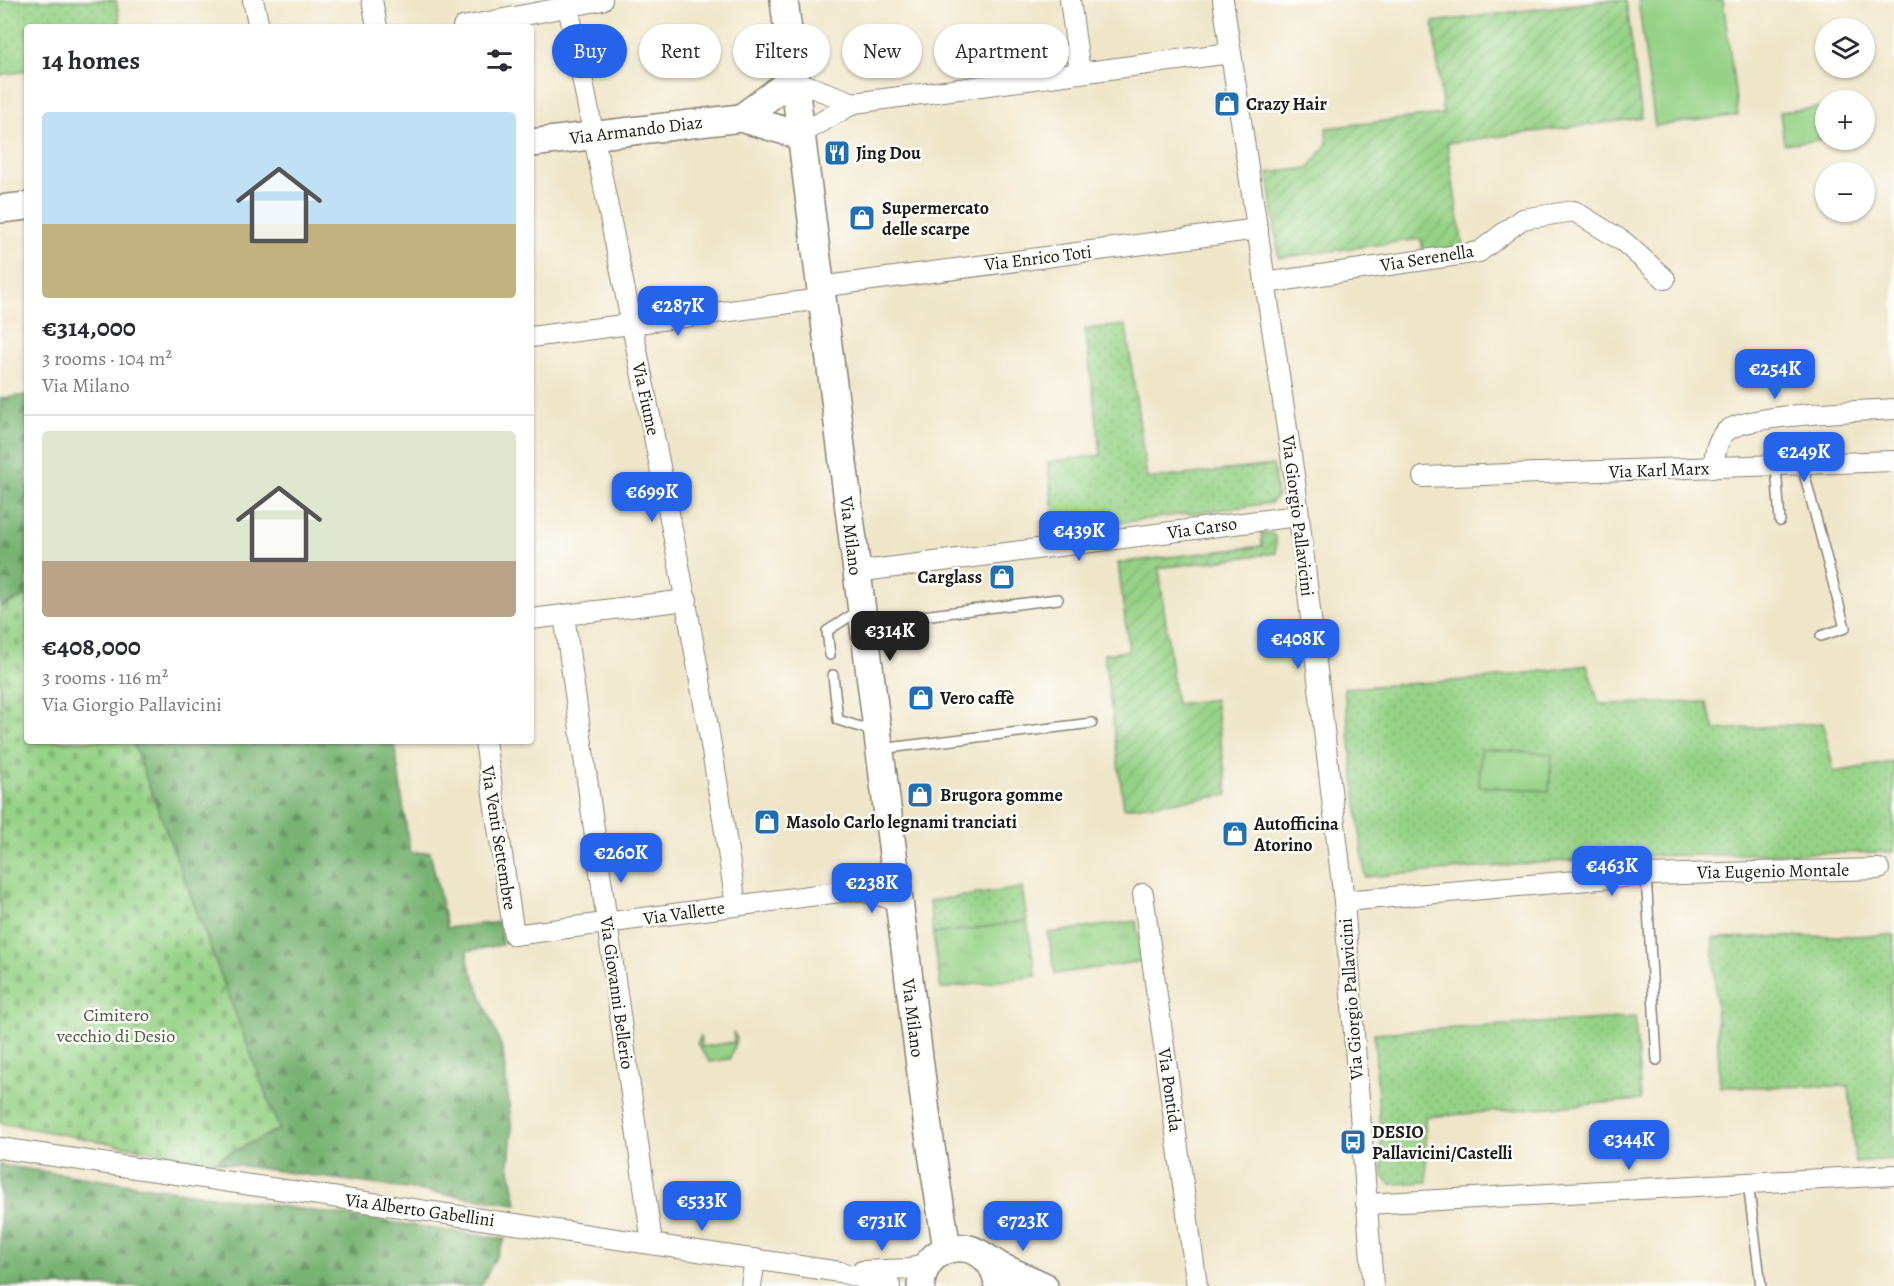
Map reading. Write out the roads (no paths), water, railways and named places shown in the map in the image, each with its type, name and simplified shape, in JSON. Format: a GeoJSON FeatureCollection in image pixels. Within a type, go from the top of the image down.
{"type":"FeatureCollection","features":[{"type":"Feature","properties":{"kind":"main road","name":"Via Milano"},"geometry":{"type":"LineString","coordinates":[[784,0],[799,135],[928,1128],[940,1254]]}},
{"type":"Feature","properties":{"kind":"main road"},"geometry":{"type":"LineString","coordinates":[[741,118],[792,80]]}},
{"type":"Feature","properties":{"kind":"main road","name":"Via Armando Diaz"},"geometry":{"type":"LineString","coordinates":[[534,143],[741,118],[799,135]]}},
{"type":"Feature","properties":{"kind":"main road"},"geometry":{"type":"LineString","coordinates":[[0,209],[24,206]]}},
{"type":"Feature","properties":{"kind":"main road"},"geometry":{"type":"LineString","coordinates":[[921,1286],[924,1269],[940,1254],[967,1248],[999,1266],[1044,1286]]}},
{"type":"Feature","properties":{"kind":"main road"},"geometry":{"type":"LineString","coordinates":[[982,1255],[994,1268],[998,1286]]}},
{"type":"Feature","properties":{"kind":"street"},"geometry":{"type":"LineString","coordinates":[[253,0],[258,24]]}},
{"type":"Feature","properties":{"kind":"street"},"geometry":{"type":"LineString","coordinates":[[372,0],[376,24]]}},
{"type":"Feature","properties":{"kind":"street"},"geometry":{"type":"LineString","coordinates":[[476,24],[568,3],[602,0]]}},
{"type":"Feature","properties":{"kind":"street"},"geometry":{"type":"LineString","coordinates":[[1071,0],[1080,72]]}},
{"type":"Feature","properties":{"kind":"street","name":"Via Giorgio Pallavicini"},"geometry":{"type":"LineString","coordinates":[[1223,0],[1298,516],[1344,901],[1373,1286]]}},
{"type":"Feature","properties":{"kind":"street","name":"Via Fiume"},"geometry":{"type":"LineString","coordinates":[[568,3],[687,600],[716,764],[736,906]]}},
{"type":"Feature","properties":{"kind":"street"},"geometry":{"type":"LineString","coordinates":[[799,135],[854,103],[1230,53]]}},
{"type":"Feature","properties":{"kind":"street"},"geometry":{"type":"LineString","coordinates":[[792,80],[854,103]]}},
{"type":"Feature","properties":{"kind":"street","name":"Via Serenella"},"geometry":{"type":"LineString","coordinates":[[1265,283],[1479,252],[1522,219],[1574,212],[1624,242],[1665,279]]}},
{"type":"Feature","properties":{"kind":"street","name":"Via Enrico Toti"},"geometry":{"type":"LineString","coordinates":[[534,337],[631,325],[820,293],[1258,229]]}},
{"type":"Feature","properties":{"kind":"street"},"geometry":{"type":"LineString","coordinates":[[1713,468],[1717,445],[1727,430],[1750,421],[1894,409]]}},
{"type":"Feature","properties":{"kind":"street","name":"Via Karl Marx"},"geometry":{"type":"LineString","coordinates":[[1423,477],[1894,461]]}},
{"type":"Feature","properties":{"kind":"street","name":"Via Carso"},"geometry":{"type":"LineString","coordinates":[[855,572],[1298,516]]}},
{"type":"Feature","properties":{"kind":"street"},"geometry":{"type":"LineString","coordinates":[[534,619],[687,600]]}},
{"type":"Feature","properties":{"kind":"street","name":"Via Giovanni Bellerio"},"geometry":{"type":"LineString","coordinates":[[564,615],[652,1243]]}},
{"type":"Feature","properties":{"kind":"street","name":"Via Venti Settembre"},"geometry":{"type":"LineString","coordinates":[[484,744],[514,934]]}},
{"type":"Feature","properties":{"kind":"street","name":"Via Eugenio Montale"},"geometry":{"type":"LineString","coordinates":[[1344,901],[1646,875],[1879,869]]}},
{"type":"Feature","properties":{"kind":"street","name":"Via Vallette"},"geometry":{"type":"LineString","coordinates":[[514,934],[855,890],[894,871]]}},
{"type":"Feature","properties":{"kind":"street","name":"Via Vallette"},"geometry":{"type":"LineString","coordinates":[[855,890],[898,900]]}},
{"type":"Feature","properties":{"kind":"street","name":"Via Pontida"},"geometry":{"type":"LineString","coordinates":[[1143,894],[1197,1286]]}},
{"type":"Feature","properties":{"kind":"street","name":"Via Alberto Gabellini"},"geometry":{"type":"LineString","coordinates":[[0,1148],[840,1272],[890,1286]]}},
{"type":"Feature","properties":{"kind":"street"},"geometry":{"type":"LineString","coordinates":[[1366,1204],[1894,1175]]}},
{"type":"Feature","properties":{"kind":"street","name":"Via Alberto Gabellini"},"geometry":{"type":"LineString","coordinates":[[840,1272],[901,1270],[919,1266],[940,1254]]}},
{"type":"Feature","properties":{"kind":"street"},"geometry":{"type":"LineString","coordinates":[[751,1286],[755,1259]]}},
{"type":"Feature","properties":{"kind":"lane"},"geometry":{"type":"LineString","coordinates":[[1802,465],[1845,628],[1821,636]]}},
{"type":"Feature","properties":{"kind":"lane"},"geometry":{"type":"LineString","coordinates":[[1776,466],[1780,521]]}},
{"type":"Feature","properties":{"kind":"lane"},"geometry":{"type":"LineString","coordinates":[[830,655],[827,631],[861,616],[1058,598]]}},
{"type":"Feature","properties":{"kind":"lane"},"geometry":{"type":"LineString","coordinates":[[832,675],[838,720],[877,741],[1092,723]]}},
{"type":"Feature","properties":{"kind":"lane"},"geometry":{"type":"LineString","coordinates":[[1646,875],[1657,1060]]}},
{"type":"Feature","properties":{"kind":"lane"},"geometry":{"type":"LineString","coordinates":[[1748,1183],[1761,1286]]}},
{"type":"Feature","properties":{"kind":"place","name":"Crazy Hair"},"geometry":{"type":"Point","coordinates":[1227,104]}},
{"type":"Feature","properties":{"kind":"place","name":"Jing Dou"},"geometry":{"type":"Point","coordinates":[837,153]}},
{"type":"Feature","properties":{"kind":"place","name":"Supermercato delle scarpe"},"geometry":{"type":"Point","coordinates":[862,218]}},
{"type":"Feature","properties":{"kind":"place","name":"Carglass"},"geometry":{"type":"Point","coordinates":[1002,577]}},
{"type":"Feature","properties":{"kind":"place","name":"Vero caffè"},"geometry":{"type":"Point","coordinates":[921,698]}},
{"type":"Feature","properties":{"kind":"place","name":"Brugora gomme"},"geometry":{"type":"Point","coordinates":[920,795]}},
{"type":"Feature","properties":{"kind":"place","name":"Masolo Carlo legnami tranciati"},"geometry":{"type":"Point","coordinates":[767,822]}},
{"type":"Feature","properties":{"kind":"place","name":"Autofficina Atorino"},"geometry":{"type":"Point","coordinates":[1235,834]}},
{"type":"Feature","properties":{"kind":"place","name":"DESIO Pallavicini/Castelli"},"geometry":{"type":"Point","coordinates":[1353,1142]}},
{"type":"Feature","properties":{"kind":"park label","name":"Cimitero vecchio di Desio"},"geometry":{"type":"Point","coordinates":[116,1025]}}]}
